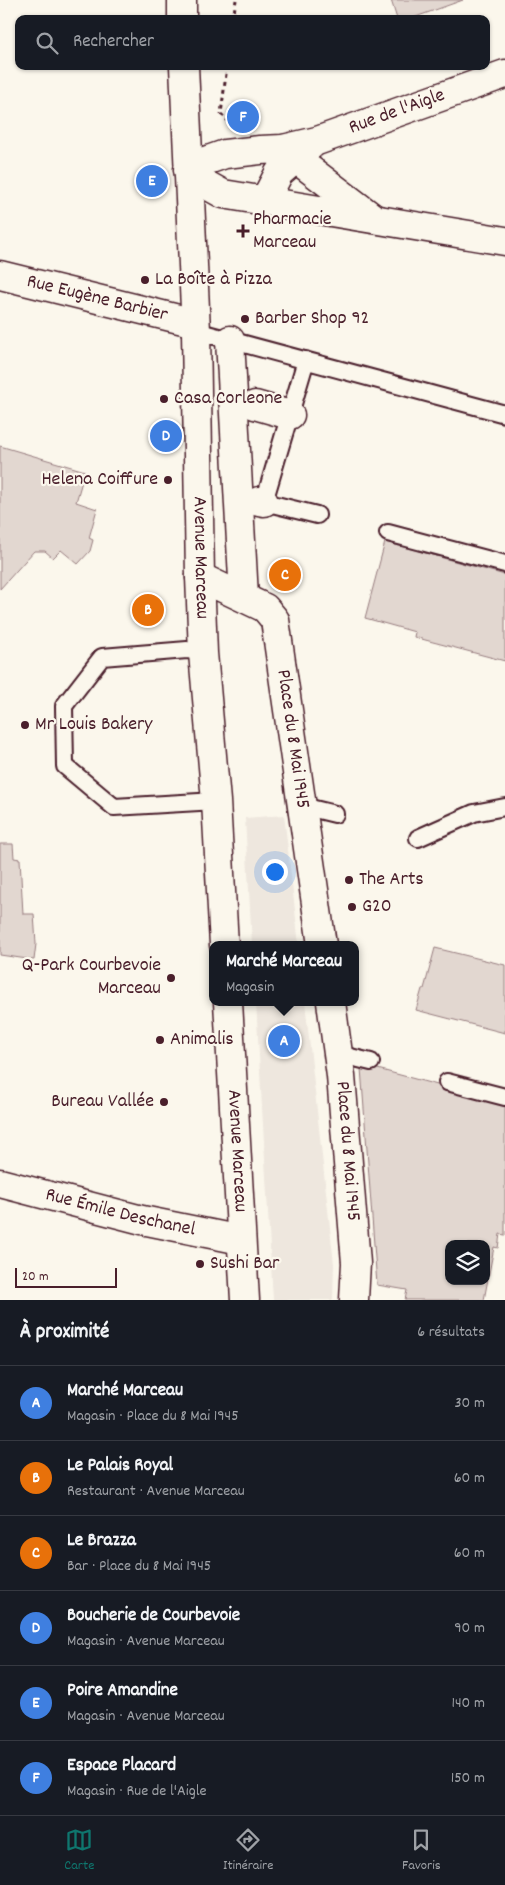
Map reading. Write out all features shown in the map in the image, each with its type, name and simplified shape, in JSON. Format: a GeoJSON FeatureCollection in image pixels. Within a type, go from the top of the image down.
{"type":"FeatureCollection","features":[{"type":"Feature","properties":{"kind":"street"},"geometry":{"type":"LineString","coordinates":[[182,0],[182,15]]}},
{"type":"Feature","properties":{"kind":"street","name":"Avenue Marceau"},"geometry":{"type":"LineString","coordinates":[[184,70],[195,327],[203,653],[216,800],[224,941]]}},
{"type":"Feature","properties":{"kind":"street","name":"Rue de l'Aigle"},"geometry":{"type":"LineString","coordinates":[[188,170],[225,154],[280,152],[317,141],[505,74]]}},
{"type":"Feature","properties":{"kind":"street"},"geometry":{"type":"LineString","coordinates":[[265,200],[280,173],[280,152]]}},
{"type":"Feature","properties":{"kind":"street"},"geometry":{"type":"LineString","coordinates":[[280,152],[376,220]]}},
{"type":"Feature","properties":{"kind":"street"},"geometry":{"type":"LineString","coordinates":[[188,170],[205,184],[223,194],[505,241]]}},
{"type":"Feature","properties":{"kind":"street","name":"Rue Eugène Barbier"},"geometry":{"type":"LineString","coordinates":[[0,275],[195,327]]}},
{"type":"Feature","properties":{"kind":"street"},"geometry":{"type":"LineString","coordinates":[[230,340],[243,402],[252,499],[244,597]]}},
{"type":"Feature","properties":{"kind":"street"},"geometry":{"type":"LineString","coordinates":[[243,402],[290,415]]}},
{"type":"Feature","properties":{"kind":"street","name":"Place du 8 Mai 1945"},"geometry":{"type":"LineString","coordinates":[[200,577],[265,608],[275,620],[321,941]]}},
{"type":"Feature","properties":{"kind":"street","name":"Avenue Marceau"},"geometry":{"type":"LineString","coordinates":[[228,1006],[245,1300]]}},
{"type":"Feature","properties":{"kind":"street","name":"Place du 8 Mai 1945"},"geometry":{"type":"LineString","coordinates":[[331,1006],[338,1054],[356,1263],[354,1300]]}},
{"type":"Feature","properties":{"kind":"street","name":"Rue Émile Deschanel"},"geometry":{"type":"LineString","coordinates":[[0,1183],[142,1220],[241,1240]]}},
{"type":"Feature","properties":{"kind":"lane"},"geometry":{"type":"LineString","coordinates":[[195,327],[230,340],[505,414]]}},
{"type":"Feature","properties":{"kind":"lane"},"geometry":{"type":"LineString","coordinates":[[306,360],[290,415],[252,499],[317,515]]}},
{"type":"Feature","properties":{"kind":"lane"},"geometry":{"type":"LineString","coordinates":[[388,533],[505,564]]}},
{"type":"Feature","properties":{"kind":"lane"},"geometry":{"type":"LineString","coordinates":[[203,653],[187,650],[102,657],[64,706],[65,766],[114,807],[216,800]]}},
{"type":"Feature","properties":{"kind":"lane"},"geometry":{"type":"LineString","coordinates":[[302,806],[335,814]]}},
{"type":"Feature","properties":{"kind":"lane"},"geometry":{"type":"LineString","coordinates":[[418,838],[474,813],[505,807]]}},
{"type":"Feature","properties":{"kind":"lane"},"geometry":{"type":"LineString","coordinates":[[338,1054],[371,1062]]}},
{"type":"Feature","properties":{"kind":"lane"},"geometry":{"type":"LineString","coordinates":[[447,1082],[505,1097]]}},
{"type":"Feature","properties":{"kind":"path"},"geometry":{"type":"LineString","coordinates":[[234,15],[236,0]]}},
{"type":"Feature","properties":{"kind":"path"},"geometry":{"type":"LineString","coordinates":[[226,70],[221,114],[280,152]]}},
{"type":"Feature","properties":{"kind":"shaded area"},"geometry":{"type":"Polygon","coordinates":[[[391,0],[463,0],[421,15],[396,15],[391,0]]]}},
{"type":"Feature","properties":{"kind":"shaded area"},"geometry":{"type":"Polygon","coordinates":[[[0,446],[85,471],[76,502],[97,509],[89,538],[93,540],[90,551],[78,564],[61,550],[53,558],[45,551],[34,551],[0,589],[0,446]]]}},
{"type":"Feature","properties":{"kind":"shaded area"},"geometry":{"type":"Polygon","coordinates":[[[385,542],[505,575],[505,661],[414,637],[415,632],[365,618],[385,542]]]}},
{"type":"Feature","properties":{"kind":"shaded area"},"geometry":{"type":"Polygon","coordinates":[[[284,815],[299,941],[252,941],[245,818],[284,815]]]}},
{"type":"Feature","properties":{"kind":"shaded area"},"geometry":{"type":"Polygon","coordinates":[[[0,844],[13,844],[14,858],[20,859],[23,914],[34,914],[36,944],[34,960],[0,955],[0,844]]]}},
{"type":"Feature","properties":{"kind":"shaded area"},"geometry":{"type":"Polygon","coordinates":[[[435,948],[505,965],[505,1033],[416,1010],[435,948]]]}},
{"type":"Feature","properties":{"kind":"shaded area"},"geometry":{"type":"Polygon","coordinates":[[[256,1006],[305,1006],[334,1264],[333,1300],[273,1300],[256,1006]]]}},
{"type":"Feature","properties":{"kind":"shaded area"},"geometry":{"type":"Polygon","coordinates":[[[370,1067],[505,1103],[505,1235],[500,1234],[498,1248],[494,1247],[490,1268],[490,1240],[445,1240],[445,1285],[487,1285],[484,1300],[405,1300],[407,1290],[377,1285],[361,1068],[370,1067]]]}},
{"type":"Feature","properties":{"kind":"place","name":"Espace Placard"},"geometry":{"type":"Point","coordinates":[243,117]}},
{"type":"Feature","properties":{"kind":"place","name":"Poire Amandine"},"geometry":{"type":"Point","coordinates":[152,181]}},
{"type":"Feature","properties":{"kind":"place","name":"Pharmacie Marceau"},"geometry":{"type":"Point","coordinates":[243,231]}},
{"type":"Feature","properties":{"kind":"place","name":"La Boîte à Pizza"},"geometry":{"type":"Point","coordinates":[145,280]}},
{"type":"Feature","properties":{"kind":"place","name":"Barber Shop 92"},"geometry":{"type":"Point","coordinates":[245,319]}},
{"type":"Feature","properties":{"kind":"place","name":"Casa Corleone"},"geometry":{"type":"Point","coordinates":[164,399]}},
{"type":"Feature","properties":{"kind":"place","name":"Boucherie de Courbevoie"},"geometry":{"type":"Point","coordinates":[166,436]}},
{"type":"Feature","properties":{"kind":"place","name":"Helena Coiffure"},"geometry":{"type":"Point","coordinates":[168,480]}},
{"type":"Feature","properties":{"kind":"place","name":"Le Brazza"},"geometry":{"type":"Point","coordinates":[285,575]}},
{"type":"Feature","properties":{"kind":"place","name":"Le Palais Royal"},"geometry":{"type":"Point","coordinates":[148,610]}},
{"type":"Feature","properties":{"kind":"place","name":"Mr Louis Bakery"},"geometry":{"type":"Point","coordinates":[25,725]}},
{"type":"Feature","properties":{"kind":"place","name":"The Arts"},"geometry":{"type":"Point","coordinates":[349,880]}},
{"type":"Feature","properties":{"kind":"place","name":"G20"},"geometry":{"type":"Point","coordinates":[352,907]}},
{"type":"Feature","properties":{"kind":"place","name":"Q-Park Courbevoie Marceau"},"geometry":{"type":"Point","coordinates":[171,978]}},
{"type":"Feature","properties":{"kind":"place","name":"Animalis"},"geometry":{"type":"Point","coordinates":[160,1040]}},
{"type":"Feature","properties":{"kind":"place","name":"Marché Marceau"},"geometry":{"type":"Point","coordinates":[284,1041]}},
{"type":"Feature","properties":{"kind":"place","name":"Bureau Vallée"},"geometry":{"type":"Point","coordinates":[164,1102]}},
{"type":"Feature","properties":{"kind":"place","name":"Sushi Bar"},"geometry":{"type":"Point","coordinates":[200,1264]}}]}
